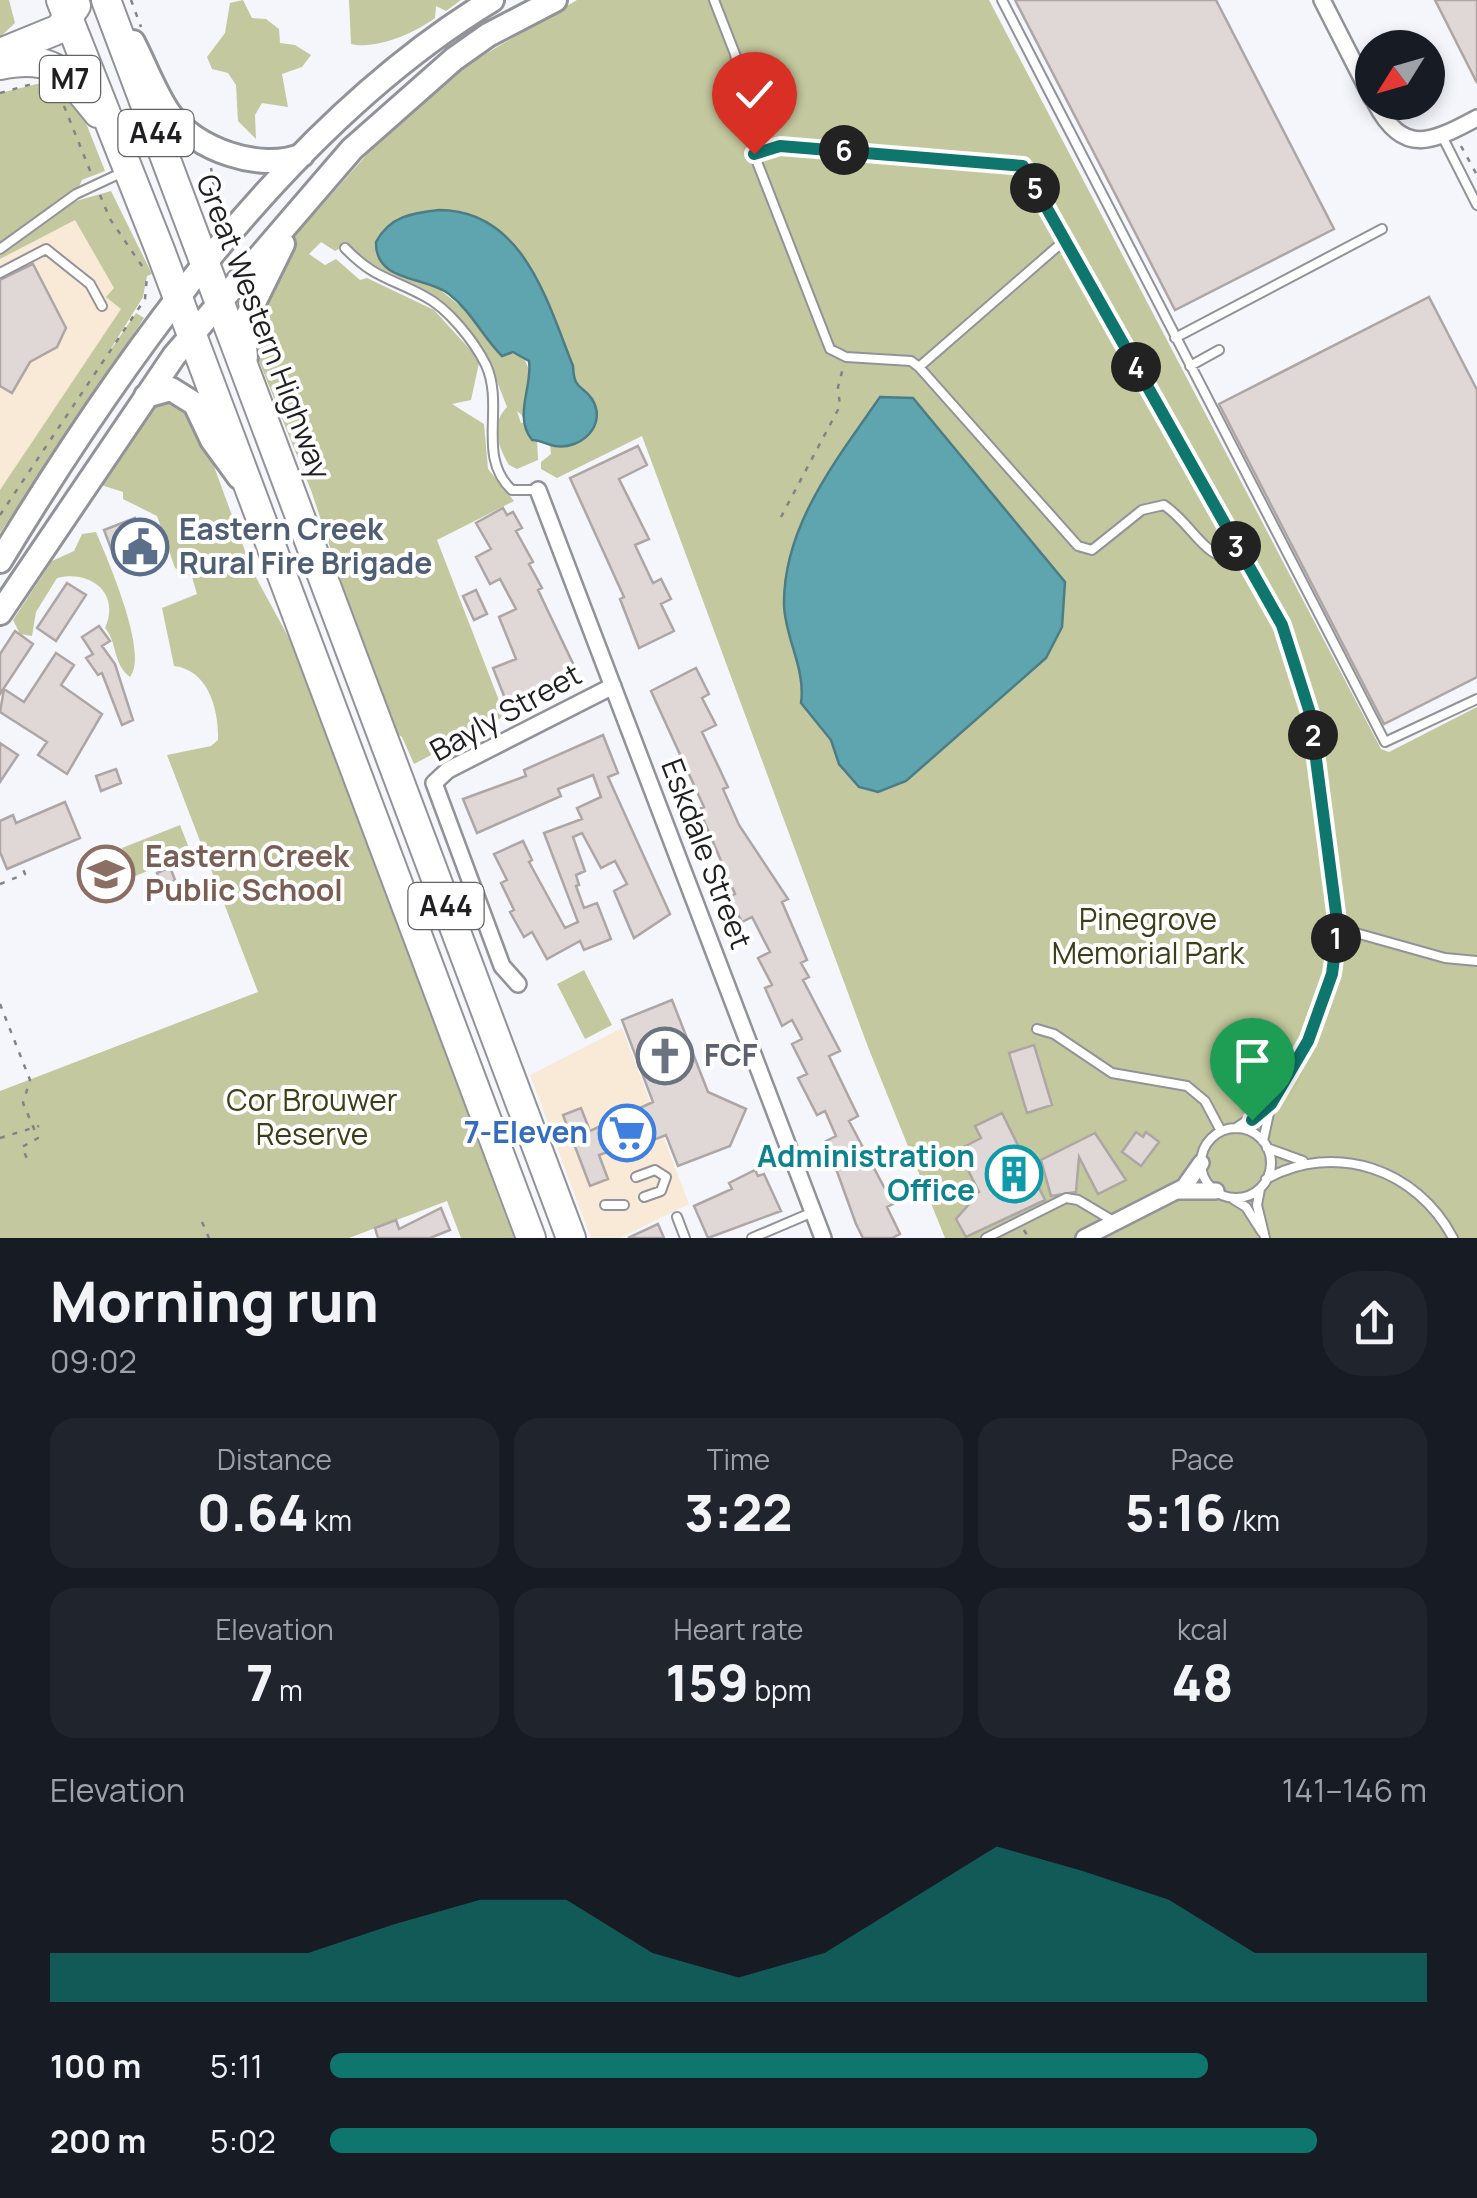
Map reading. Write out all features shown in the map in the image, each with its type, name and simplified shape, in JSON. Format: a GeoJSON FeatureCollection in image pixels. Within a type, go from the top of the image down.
{"type":"FeatureCollection","features":[{"type":"Feature","properties":{"kind":"highway","name":"Great Western Highway"},"geometry":{"type":"LineString","coordinates":[[107,1],[571,1238]]}},
{"type":"Feature","properties":{"kind":"highway","name":"M7"},"geometry":{"type":"LineString","coordinates":[[0,52],[52,33],[69,6]]}},
{"type":"Feature","properties":{"kind":"highway","name":"A44"},"geometry":{"type":"LineString","coordinates":[[69,6],[531,1238]]}},
{"type":"Feature","properties":{"kind":"highway","name":"M7"},"geometry":{"type":"LineString","coordinates":[[0,65],[27,60],[61,70],[118,138]]}},
{"type":"Feature","properties":{"kind":"main road"},"geometry":{"type":"LineString","coordinates":[[0,561],[178,299],[303,154],[383,77],[492,0]]}},
{"type":"Feature","properties":{"kind":"main road"},"geometry":{"type":"LineString","coordinates":[[0,614],[146,396],[221,299],[307,202],[406,97],[488,35],[555,0]]}},
{"type":"Feature","properties":{"kind":"main road"},"geometry":{"type":"LineString","coordinates":[[107,1],[168,112],[190,134],[268,164],[303,154]]}},
{"type":"Feature","properties":{"kind":"main road"},"geometry":{"type":"LineString","coordinates":[[256,399],[243,325],[307,202]]}},
{"type":"Feature","properties":{"kind":"main road"},"geometry":{"type":"LineString","coordinates":[[146,396],[172,389],[190,398],[212,440],[248,489]]}},
{"type":"Feature","properties":{"kind":"street"},"geometry":{"type":"LineString","coordinates":[[1322,0],[1355,63]]}},
{"type":"Feature","properties":{"kind":"street"},"geometry":{"type":"LineString","coordinates":[[1388,120],[1398,134],[1424,141],[1477,118]]}},
{"type":"Feature","properties":{"kind":"street","name":"Eskdale Street"},"geometry":{"type":"LineString","coordinates":[[538,490],[823,1238]]}},
{"type":"Feature","properties":{"kind":"street","name":"Bayly Street"},"geometry":{"type":"LineString","coordinates":[[518,984],[502,966],[436,794],[437,776],[613,686]]}},
{"type":"Feature","properties":{"kind":"street"},"geometry":{"type":"LineString","coordinates":[[1084,1238],[1176,1192],[1201,1162]]}},
{"type":"Feature","properties":{"kind":"street"},"geometry":{"type":"LineString","coordinates":[[1176,1192],[1221,1194]]}},
{"type":"Feature","properties":{"kind":"lane"},"geometry":{"type":"LineString","coordinates":[[714,0],[735,54],[754,154],[826,343],[846,357],[911,361],[919,367],[1078,546],[1092,550],[1142,510],[1164,506],[1210,552],[1247,564]]}},
{"type":"Feature","properties":{"kind":"lane"},"geometry":{"type":"LineString","coordinates":[[1002,0],[1384,742],[1477,699]]}},
{"type":"Feature","properties":{"kind":"lane"},"geometry":{"type":"LineString","coordinates":[[1442,136],[1477,204]]}},
{"type":"Feature","properties":{"kind":"lane"},"geometry":{"type":"LineString","coordinates":[[754,154],[780,146],[1012,162],[1023,166],[1282,625],[1310,713],[1338,928],[1332,974],[1316,1025],[1271,1104],[1265,1144],[1270,1163],[1257,1205],[1264,1235]]}},
{"type":"Feature","properties":{"kind":"lane"},"geometry":{"type":"LineString","coordinates":[[0,249],[76,194],[130,170]]}},
{"type":"Feature","properties":{"kind":"lane"},"geometry":{"type":"LineString","coordinates":[[1175,338],[1382,229]]}},
{"type":"Feature","properties":{"kind":"lane"},"geometry":{"type":"LineString","coordinates":[[919,367],[1065,240]]}},
{"type":"Feature","properties":{"kind":"lane"},"geometry":{"type":"LineString","coordinates":[[345,248],[382,280],[432,301],[480,354],[496,398],[494,464],[512,490],[538,490]]}},
{"type":"Feature","properties":{"kind":"lane"},"geometry":{"type":"LineString","coordinates":[[0,272],[46,249],[90,284],[102,306]]}},
{"type":"Feature","properties":{"kind":"lane"},"geometry":{"type":"LineString","coordinates":[[1190,366],[1218,350]]}},
{"type":"Feature","properties":{"kind":"lane"},"geometry":{"type":"LineString","coordinates":[[1338,928],[1445,958],[1477,962]]}},
{"type":"Feature","properties":{"kind":"lane"},"geometry":{"type":"LineString","coordinates":[[1037,1029],[1054,1034],[1112,1072],[1187,1086],[1205,1101],[1222,1131]]}},
{"type":"Feature","properties":{"kind":"lane"},"geometry":{"type":"LineString","coordinates":[[1264,1235],[1246,1207],[1221,1194],[1205,1178],[1201,1162],[1208,1142],[1271,1104]]}},
{"type":"Feature","properties":{"kind":"lane"},"geometry":{"type":"LineString","coordinates":[[1236,1128],[1308,1162],[1353,1164],[1397,1178],[1428,1200],[1453,1238]]}},
{"type":"Feature","properties":{"kind":"lane"},"geometry":{"type":"LineString","coordinates":[[1221,1194],[1245,1196],[1308,1162]]}},
{"type":"Feature","properties":{"kind":"lane"},"geometry":{"type":"LineString","coordinates":[[636,1176],[655,1170],[666,1178],[661,1191],[644,1197]]}},
{"type":"Feature","properties":{"kind":"lane"},"geometry":{"type":"LineString","coordinates":[[986,1238],[1066,1198],[1078,1200],[1115,1222]]}},
{"type":"Feature","properties":{"kind":"lane"},"geometry":{"type":"LineString","coordinates":[[605,1205],[624,1204]]}},
{"type":"Feature","properties":{"kind":"lane"},"geometry":{"type":"LineString","coordinates":[[752,1238],[813,1212]]}},
{"type":"Feature","properties":{"kind":"lane"},"geometry":{"type":"LineString","coordinates":[[676,1216],[684,1238]]}},
{"type":"Feature","properties":{"kind":"path"},"geometry":{"type":"LineString","coordinates":[[0,93],[41,83]]}},
{"type":"Feature","properties":{"kind":"path"},"geometry":{"type":"LineString","coordinates":[[60,96],[92,176]]}},
{"type":"Feature","properties":{"kind":"path"},"geometry":{"type":"LineString","coordinates":[[1461,146],[1477,175]]}},
{"type":"Feature","properties":{"kind":"path"},"geometry":{"type":"LineString","coordinates":[[214,158],[210,169],[220,216],[214,228]]}},
{"type":"Feature","properties":{"kind":"path"},"geometry":{"type":"LineString","coordinates":[[0,515],[146,298],[147,276],[110,219],[100,195]]}},
{"type":"Feature","properties":{"kind":"path"},"geometry":{"type":"LineString","coordinates":[[781,517],[840,406],[839,381],[846,357]]}},
{"type":"Feature","properties":{"kind":"path"},"geometry":{"type":"LineString","coordinates":[[0,884],[25,874],[23,869]]}},
{"type":"Feature","properties":{"kind":"path"},"geometry":{"type":"LineString","coordinates":[[0,1004],[30,1080],[23,1102],[38,1138],[22,1147],[28,1161]]}},
{"type":"Feature","properties":{"kind":"path"},"geometry":{"type":"LineString","coordinates":[[0,1138],[36,1127]]}},
{"type":"Feature","properties":{"kind":"path"},"geometry":{"type":"LineString","coordinates":[[202,1222],[208,1238]]}},
{"type":"Feature","properties":{"kind":"shaded area"},"geometry":{"type":"Polygon","coordinates":[[[95,209],[145,284],[0,508],[0,259],[95,209]]]}},
{"type":"Feature","properties":{"kind":"shaded area"},"geometry":{"type":"Polygon","coordinates":[[[622,1028],[689,1204],[620,1238],[591,1238],[530,1075],[622,1028]]]}},
{"type":"Feature","properties":{"kind":"green space"},"geometry":{"type":"Polygon","coordinates":[[[0,0],[9,0],[15,23],[0,37],[0,0]]]}},
{"type":"Feature","properties":{"kind":"green space"},"geometry":{"type":"Polygon","coordinates":[[[243,0],[252,18],[266,19],[279,29],[280,43],[295,45],[311,55],[302,67],[282,74],[288,107],[262,103],[255,115],[256,139],[238,121],[236,85],[228,73],[212,69],[207,57],[225,33],[230,3],[243,0]]]}},
{"type":"Feature","properties":{"kind":"green space"},"geometry":{"type":"Polygon","coordinates":[[[349,0],[461,0],[446,11],[436,6],[435,18],[406,34],[361,45],[351,44],[349,0]]]}},
{"type":"Feature","properties":{"kind":"green space","name":"Pinegrove Memorial Park"},"geometry":{"type":"Polygon","coordinates":[[[577,0],[989,0],[1381,749],[1389,752],[1477,707],[1477,1238],[945,1238],[868,1047],[642,436],[557,478],[541,469],[541,462],[551,454],[550,445],[558,446],[517,411],[521,423],[526,422],[527,434],[537,439],[538,460],[517,469],[509,465],[497,436],[507,407],[487,356],[443,304],[366,265],[348,244],[335,251],[321,242],[309,254],[325,265],[336,259],[360,280],[367,278],[434,310],[476,356],[479,363],[471,400],[452,404],[484,424],[488,469],[514,501],[437,540],[505,716],[414,764],[402,737],[390,729],[312,493],[255,351],[250,319],[294,237],[392,126],[465,66],[577,0]],[[434,285],[464,309],[499,354],[522,354],[531,374],[573,370],[546,307],[434,285]]]}},
{"type":"Feature","properties":{"kind":"green space"},"geometry":{"type":"Polygon","coordinates":[[[46,72],[77,100],[105,171],[82,180],[76,194],[0,249],[0,93],[41,83],[46,72]]]}},
{"type":"Feature","properties":{"kind":"green space"},"geometry":{"type":"Polygon","coordinates":[[[111,191],[152,274],[147,276],[143,297],[105,358],[136,313],[144,318],[0,533],[0,490],[121,309],[106,297],[114,288],[75,220],[0,259],[0,251],[76,201],[111,191]]]}},
{"type":"Feature","properties":{"kind":"green space","name":"Cor Brouwer Reserve"},"geometry":{"type":"Polygon","coordinates":[[[175,399],[193,409],[252,570],[296,651],[514,1238],[461,1238],[447,1201],[349,1238],[0,1238],[0,1091],[258,992],[167,755],[211,746],[218,740],[210,694],[196,675],[174,666],[162,608],[197,594],[192,577],[175,568],[157,516],[123,499],[123,492],[101,485],[158,403],[175,399]]]}},
{"type":"Feature","properties":{"kind":"green space"},"geometry":{"type":"Polygon","coordinates":[[[96,532],[131,628],[134,665],[130,677],[120,666],[105,628],[109,604],[105,594],[90,581],[69,576],[57,578],[36,612],[32,636],[20,634],[13,620],[52,561],[74,551],[82,534],[96,532]]]}},
{"type":"Feature","properties":{"kind":"green space"},"geometry":{"type":"Polygon","coordinates":[[[180,825],[191,853],[133,877],[122,848],[180,825]]]}},
{"type":"Feature","properties":{"kind":"green space"},"geometry":{"type":"Polygon","coordinates":[[[584,970],[612,1025],[585,1039],[557,984],[584,970]]]}},
{"type":"Feature","properties":{"kind":"water"},"geometry":{"type":"Polygon","coordinates":[[[439,210],[468,214],[492,225],[528,264],[553,314],[575,380],[596,409],[594,426],[582,440],[565,446],[532,440],[524,421],[529,361],[513,352],[502,356],[449,294],[384,265],[376,242],[388,226],[411,215],[439,210]]]}},
{"type":"Feature","properties":{"kind":"water"},"geometry":{"type":"Polygon","coordinates":[[[880,397],[913,398],[1065,582],[1062,627],[1046,658],[906,781],[878,792],[859,787],[839,764],[831,740],[801,703],[801,678],[784,605],[786,576],[803,520],[831,469],[880,397]]]}},
{"type":"Feature","properties":{"kind":"building"},"geometry":{"type":"Polygon","coordinates":[[[1015,0],[1216,0],[1334,229],[1175,310],[1015,0]]]}},
{"type":"Feature","properties":{"kind":"building"},"geometry":{"type":"Polygon","coordinates":[[[1435,0],[1477,0],[1477,83],[1435,0]]]}},
{"type":"Feature","properties":{"kind":"building"},"geometry":{"type":"Polygon","coordinates":[[[33,264],[66,328],[57,347],[30,362],[12,393],[0,386],[0,280],[33,264]]]}},
{"type":"Feature","properties":{"kind":"building"},"geometry":{"type":"Polygon","coordinates":[[[1429,297],[1477,390],[1477,677],[1384,724],[1219,404],[1429,297]]]}},
{"type":"Feature","properties":{"kind":"building"},"geometry":{"type":"Polygon","coordinates":[[[638,446],[647,465],[619,479],[649,539],[635,545],[653,583],[661,579],[671,599],[661,604],[674,631],[639,648],[620,599],[624,597],[570,478],[638,446]]]}},
{"type":"Feature","properties":{"kind":"building"},"geometry":{"type":"Polygon","coordinates":[[[503,508],[507,515],[513,512],[522,528],[516,531],[533,562],[529,564],[542,588],[538,590],[576,670],[506,701],[493,668],[516,659],[499,617],[516,609],[500,579],[490,584],[476,557],[491,549],[476,523],[503,508]]]}},
{"type":"Feature","properties":{"kind":"building"},"geometry":{"type":"Polygon","coordinates":[[[135,518],[143,540],[112,551],[104,530],[135,518]]]}},
{"type":"Feature","properties":{"kind":"building"},"geometry":{"type":"Polygon","coordinates":[[[67,583],[86,595],[56,641],[37,628],[67,583]]]}},
{"type":"Feature","properties":{"kind":"building"},"geometry":{"type":"Polygon","coordinates":[[[476,590],[487,614],[474,620],[463,596],[476,590]]]}},
{"type":"Feature","properties":{"kind":"building"},"geometry":{"type":"Polygon","coordinates":[[[99,626],[110,641],[102,646],[115,664],[133,720],[122,725],[102,673],[98,675],[86,658],[93,654],[82,637],[99,626]]]}},
{"type":"Feature","properties":{"kind":"building"},"geometry":{"type":"Polygon","coordinates":[[[15,631],[33,644],[0,694],[0,654],[15,631]]]}},
{"type":"Feature","properties":{"kind":"building"},"geometry":{"type":"Polygon","coordinates":[[[56,653],[74,665],[61,685],[102,714],[67,774],[38,755],[47,742],[0,712],[4,689],[24,702],[56,653]]]}},
{"type":"Feature","properties":{"kind":"building"},"geometry":{"type":"Polygon","coordinates":[[[696,668],[709,694],[702,698],[716,725],[702,732],[728,787],[723,789],[739,825],[788,899],[782,902],[807,960],[801,963],[809,977],[803,980],[840,1051],[829,1056],[858,1116],[849,1121],[893,1204],[887,1207],[900,1234],[892,1238],[863,1238],[856,1224],[826,1141],[836,1136],[825,1111],[817,1115],[798,1078],[807,1074],[792,1044],[802,1039],[792,1020],[782,1026],[765,988],[772,985],[758,958],[770,952],[752,917],[742,922],[729,897],[735,894],[699,809],[704,807],[651,691],[696,668]]]}},
{"type":"Feature","properties":{"kind":"building"},"geometry":{"type":"Polygon","coordinates":[[[603,735],[618,773],[608,777],[670,914],[634,938],[614,891],[627,884],[615,861],[601,868],[582,833],[573,837],[585,871],[576,875],[576,886],[584,908],[597,903],[611,939],[584,950],[580,941],[547,959],[532,932],[524,937],[510,912],[514,910],[501,883],[507,880],[494,854],[523,841],[532,860],[529,862],[565,928],[578,922],[544,833],[582,819],[577,808],[601,797],[593,775],[558,789],[561,796],[477,833],[463,799],[526,776],[524,770],[603,735]]]}},
{"type":"Feature","properties":{"kind":"building"},"geometry":{"type":"Polygon","coordinates":[[[0,743],[18,755],[0,782],[0,743]]]}},
{"type":"Feature","properties":{"kind":"building"},"geometry":{"type":"Polygon","coordinates":[[[116,769],[121,783],[101,791],[96,776],[116,769]]]}},
{"type":"Feature","properties":{"kind":"building"},"geometry":{"type":"Polygon","coordinates":[[[65,802],[80,838],[7,869],[0,852],[0,821],[13,815],[16,823],[65,802]]]}},
{"type":"Feature","properties":{"kind":"building"},"geometry":{"type":"Polygon","coordinates":[[[170,867],[175,880],[162,885],[157,873],[170,867]]]}},
{"type":"Feature","properties":{"kind":"building","name":"FCF"},"geometry":{"type":"Polygon","coordinates":[[[672,1000],[708,1092],[746,1109],[730,1146],[678,1166],[666,1135],[621,1152],[620,1148],[599,1155],[608,1179],[590,1186],[563,1115],[581,1108],[590,1131],[653,1102],[622,1020],[672,1000]]]}},
{"type":"Feature","properties":{"kind":"building"},"geometry":{"type":"Polygon","coordinates":[[[1034,1045],[1052,1105],[1027,1113],[1009,1053],[1034,1045]]]}},
{"type":"Feature","properties":{"kind":"building","name":"Administration Office"},"geometry":{"type":"Polygon","coordinates":[[[1002,1113],[1045,1200],[966,1237],[956,1219],[970,1203],[967,1198],[979,1192],[958,1150],[981,1138],[975,1126],[1002,1113]]]}},
{"type":"Feature","properties":{"kind":"building"},"geometry":{"type":"Polygon","coordinates":[[[1136,1132],[1143,1137],[1146,1132],[1159,1142],[1141,1166],[1122,1152],[1136,1132]]]}},
{"type":"Feature","properties":{"kind":"building"},"geometry":{"type":"Polygon","coordinates":[[[1095,1133],[1126,1180],[1098,1194],[1079,1157],[1076,1192],[1051,1196],[1041,1160],[1095,1133]]]}},
{"type":"Feature","properties":{"kind":"building"},"geometry":{"type":"Polygon","coordinates":[[[755,1170],[758,1176],[764,1174],[781,1211],[708,1238],[694,1206],[732,1189],[729,1183],[755,1170]]]}},
{"type":"Feature","properties":{"kind":"building"},"geometry":{"type":"Polygon","coordinates":[[[441,1208],[450,1230],[430,1238],[378,1238],[375,1228],[396,1220],[399,1229],[441,1208]]]}},
{"type":"Feature","properties":{"kind":"building"},"geometry":{"type":"Polygon","coordinates":[[[658,1224],[664,1238],[628,1238],[658,1224]]]}},
{"type":"Feature","properties":{"kind":"place","name":"Eastern Creek Rural Fire Brigade"},"geometry":{"type":"Point","coordinates":[140,547]}},
{"type":"Feature","properties":{"kind":"place","name":"Eastern Creek Public School"},"geometry":{"type":"Point","coordinates":[106,874]}},
{"type":"Feature","properties":{"kind":"place","name":"FCF"},"geometry":{"type":"Point","coordinates":[665,1056]}},
{"type":"Feature","properties":{"kind":"place","name":"7-Eleven"},"geometry":{"type":"Point","coordinates":[627,1133]}},
{"type":"Feature","properties":{"kind":"place","name":"Administration Office"},"geometry":{"type":"Point","coordinates":[1014,1174]}},
{"type":"Feature","properties":{"kind":"route"},"geometry":{"type":"LineString","coordinates":[[754,154],[780,146],[1004,161],[1023,166],[1282,625],[1310,713],[1338,928],[1332,974],[1316,1025],[1271,1104],[1252,1120]]}}]}
